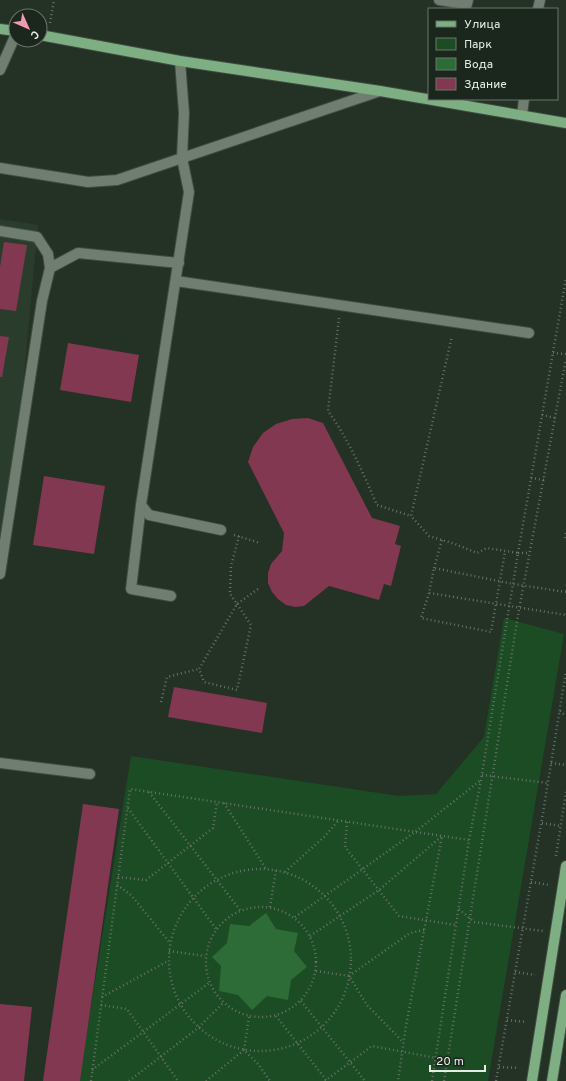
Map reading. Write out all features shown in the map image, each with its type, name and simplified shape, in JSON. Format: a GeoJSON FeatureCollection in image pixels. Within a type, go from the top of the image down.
{"type":"FeatureCollection","features":[{"type":"Feature","properties":{"kind":"main road"},"geometry":{"type":"LineString","coordinates":[[48,37],[180,61],[428,99]]}},
{"type":"Feature","properties":{"kind":"main road"},"geometry":{"type":"LineString","coordinates":[[431,100],[566,123]]}},
{"type":"Feature","properties":{"kind":"main road"},"geometry":{"type":"LineString","coordinates":[[532,1081],[566,866]]}},
{"type":"Feature","properties":{"kind":"main road"},"geometry":{"type":"LineString","coordinates":[[552,1081],[566,995]]}},
{"type":"Feature","properties":{"kind":"street"},"geometry":{"type":"LineString","coordinates":[[439,0],[467,4],[468,0]]}},
{"type":"Feature","properties":{"kind":"street"},"geometry":{"type":"LineString","coordinates":[[0,70],[10,48]]}},
{"type":"Feature","properties":{"kind":"street"},"geometry":{"type":"LineString","coordinates":[[171,596],[131,589],[141,505],[189,192],[182,158],[184,113],[180,61]]}},
{"type":"Feature","properties":{"kind":"street"},"geometry":{"type":"LineString","coordinates":[[0,168],[88,182],[117,180],[380,91]]}},
{"type":"Feature","properties":{"kind":"street"},"geometry":{"type":"LineString","coordinates":[[522,116],[524,100]]}},
{"type":"Feature","properties":{"kind":"street"},"geometry":{"type":"LineString","coordinates":[[0,231],[37,237],[48,254],[50,268],[42,301],[0,574]]}},
{"type":"Feature","properties":{"kind":"street"},"geometry":{"type":"LineString","coordinates":[[50,268],[78,253],[179,263]]}},
{"type":"Feature","properties":{"kind":"street"},"geometry":{"type":"LineString","coordinates":[[176,281],[530,333]]}},
{"type":"Feature","properties":{"kind":"street"},"geometry":{"type":"LineString","coordinates":[[141,505],[149,515],[221,530]]}},
{"type":"Feature","properties":{"kind":"street"},"geometry":{"type":"LineString","coordinates":[[0,762],[90,774]]}},
{"type":"Feature","properties":{"kind":"path"},"geometry":{"type":"LineString","coordinates":[[48,22],[54,0]]}},
{"type":"Feature","properties":{"kind":"path"},"geometry":{"type":"LineString","coordinates":[[432,1081],[469,840],[482,775],[518,552],[566,278]]}},
{"type":"Feature","properties":{"kind":"path"},"geometry":{"type":"LineString","coordinates":[[341,306],[328,411],[362,469],[377,506],[411,516],[429,536],[477,553],[487,548],[505,552],[530,553]]}},
{"type":"Feature","properties":{"kind":"path"},"geometry":{"type":"LineString","coordinates":[[411,516],[448,364],[455,322]]}},
{"type":"Feature","properties":{"kind":"path"},"geometry":{"type":"LineString","coordinates":[[553,353],[566,354]]}},
{"type":"Feature","properties":{"kind":"path"},"geometry":{"type":"LineString","coordinates":[[444,1081],[520,608],[566,359]]}},
{"type":"Feature","properties":{"kind":"path"},"geometry":{"type":"LineString","coordinates":[[542,415],[555,418]]}},
{"type":"Feature","properties":{"kind":"path"},"geometry":{"type":"LineString","coordinates":[[531,478],[544,480]]}},
{"type":"Feature","properties":{"kind":"path"},"geometry":{"type":"LineString","coordinates":[[221,530],[260,543]]}},
{"type":"Feature","properties":{"kind":"path"},"geometry":{"type":"LineString","coordinates":[[565,538],[566,533]]}},
{"type":"Feature","properties":{"kind":"path"},"geometry":{"type":"LineString","coordinates":[[199,669],[204,682],[238,690],[251,625],[230,594],[231,566],[239,536]]}},
{"type":"Feature","properties":{"kind":"path"},"geometry":{"type":"LineString","coordinates":[[442,540],[429,593],[421,618],[491,632],[505,552]]}},
{"type":"Feature","properties":{"kind":"path"},"geometry":{"type":"LineString","coordinates":[[434,568],[513,584],[566,592]]}},
{"type":"Feature","properties":{"kind":"path"},"geometry":{"type":"LineString","coordinates":[[161,702],[167,677],[199,669],[236,604],[258,589]]}},
{"type":"Feature","properties":{"kind":"path"},"geometry":{"type":"LineString","coordinates":[[429,593],[566,615]]}},
{"type":"Feature","properties":{"kind":"path"},"geometry":{"type":"LineString","coordinates":[[496,1081],[542,823],[566,671]]}},
{"type":"Feature","properties":{"kind":"path"},"geometry":{"type":"LineString","coordinates":[[560,712],[566,716]]}},
{"type":"Feature","properties":{"kind":"path"},"geometry":{"type":"LineString","coordinates":[[551,763],[566,765]]}},
{"type":"Feature","properties":{"kind":"path"},"geometry":{"type":"LineString","coordinates":[[482,775],[548,783]]}},
{"type":"Feature","properties":{"kind":"path"},"geometry":{"type":"LineString","coordinates":[[295,917],[415,832],[481,780]]}},
{"type":"Feature","properties":{"kind":"path"},"geometry":{"type":"LineString","coordinates":[[91,1081],[130,788],[469,840]]}},
{"type":"Feature","properties":{"kind":"path"},"geometry":{"type":"LineString","coordinates":[[149,791],[218,879],[240,910]]}},
{"type":"Feature","properties":{"kind":"path"},"geometry":{"type":"LineString","coordinates":[[118,877],[146,880],[168,864],[213,828],[217,802]]}},
{"type":"Feature","properties":{"kind":"path"},"geometry":{"type":"LineString","coordinates":[[224,803],[266,869]]}},
{"type":"Feature","properties":{"kind":"path"},"geometry":{"type":"LineString","coordinates":[[127,808],[216,929]]}},
{"type":"Feature","properties":{"kind":"path"},"geometry":{"type":"LineString","coordinates":[[286,872],[339,820]]}},
{"type":"Feature","properties":{"kind":"path"},"geometry":{"type":"LineString","coordinates":[[347,822],[345,847],[399,916],[456,926]]}},
{"type":"Feature","properties":{"kind":"path"},"geometry":{"type":"LineString","coordinates":[[542,823],[561,826]]}},
{"type":"Feature","properties":{"kind":"path"},"geometry":{"type":"LineString","coordinates":[[310,936],[379,890],[442,836]]}},
{"type":"Feature","properties":{"kind":"path"},"geometry":{"type":"LineString","coordinates":[[398,1081],[402,1051],[442,836]]}},
{"type":"Feature","properties":{"kind":"path"},"geometry":{"type":"LineString","coordinates":[[266,869],[286,872],[307,882],[325,896],[340,916],[350,946],[349,976],[344,995],[337,1007],[321,1027],[298,1043],[271,1051],[244,1050],[219,1042],[198,1028],[180,1006],[171,984],[168,961],[169,950],[175,927],[182,912],[192,898],[218,879],[241,870],[266,869]]}},
{"type":"Feature","properties":{"kind":"path"},"geometry":{"type":"LineString","coordinates":[[270,907],[276,870]]}},
{"type":"Feature","properties":{"kind":"path"},"geometry":{"type":"LineString","coordinates":[[531,882],[552,885]]}},
{"type":"Feature","properties":{"kind":"path"},"geometry":{"type":"LineString","coordinates":[[117,886],[131,895],[170,942]]}},
{"type":"Feature","properties":{"kind":"path"},"geometry":{"type":"LineString","coordinates":[[255,906],[270,907],[287,912],[295,917],[306,928],[317,956],[316,971],[311,987],[301,1001],[290,1010],[276,1016],[249,1017],[223,1003],[209,983],[205,956],[209,942],[216,929],[227,918],[240,910],[255,906]]}},
{"type":"Feature","properties":{"kind":"path"},"geometry":{"type":"LineString","coordinates":[[459,908],[474,922],[544,931]]}},
{"type":"Feature","properties":{"kind":"path"},"geometry":{"type":"LineString","coordinates":[[316,971],[349,976],[410,934],[424,930]]}},
{"type":"Feature","properties":{"kind":"path"},"geometry":{"type":"LineString","coordinates":[[169,950],[205,956]]}},
{"type":"Feature","properties":{"kind":"path"},"geometry":{"type":"LineString","coordinates":[[102,998],[168,961]]}},
{"type":"Feature","properties":{"kind":"path"},"geometry":{"type":"LineString","coordinates":[[515,972],[537,975]]}},
{"type":"Feature","properties":{"kind":"path"},"geometry":{"type":"LineString","coordinates":[[349,976],[367,1005],[404,1042]]}},
{"type":"Feature","properties":{"kind":"path"},"geometry":{"type":"LineString","coordinates":[[92,1070],[209,983]]}},
{"type":"Feature","properties":{"kind":"path"},"geometry":{"type":"LineString","coordinates":[[301,1001],[365,1081]]}},
{"type":"Feature","properties":{"kind":"path"},"geometry":{"type":"LineString","coordinates":[[129,1081],[198,1028],[223,1003]]}},
{"type":"Feature","properties":{"kind":"path"},"geometry":{"type":"LineString","coordinates":[[101,1005],[127,1009],[178,1081]]}},
{"type":"Feature","properties":{"kind":"path"},"geometry":{"type":"LineString","coordinates":[[276,1016],[326,1081],[372,1046],[436,1058]]}},
{"type":"Feature","properties":{"kind":"path"},"geometry":{"type":"LineString","coordinates":[[206,1081],[244,1050],[249,1017]]}},
{"type":"Feature","properties":{"kind":"path"},"geometry":{"type":"LineString","coordinates":[[507,1020],[529,1023]]}},
{"type":"Feature","properties":{"kind":"path"},"geometry":{"type":"LineString","coordinates":[[244,1050],[258,1064],[270,1081]]}},
{"type":"Feature","properties":{"kind":"path"},"geometry":{"type":"LineString","coordinates":[[498,1067],[522,1068]]}},
{"type":"Feature","properties":{"kind":"shaded area"},"geometry":{"type":"Polygon","coordinates":[[[0,219],[38,225],[17,450],[0,561],[0,219]]]}},
{"type":"Feature","properties":{"kind":"green space"},"geometry":{"type":"Polygon","coordinates":[[[504,618],[564,634],[488,1081],[79,1081],[131,756],[399,796],[436,794],[484,737],[504,618]]]}},
{"type":"Feature","properties":{"kind":"water"},"geometry":{"type":"Polygon","coordinates":[[[266,913],[276,929],[298,933],[294,951],[307,967],[291,980],[288,1000],[267,996],[252,1010],[238,995],[219,991],[221,966],[212,957],[227,943],[230,924],[249,926],[266,913]]]}},
{"type":"Feature","properties":{"kind":"building"},"geometry":{"type":"Polygon","coordinates":[[[4,242],[27,245],[16,311],[0,309],[0,267],[4,242]]]}},
{"type":"Feature","properties":{"kind":"building"},"geometry":{"type":"Polygon","coordinates":[[[0,336],[9,337],[2,377],[0,377],[0,336]]]}},
{"type":"Feature","properties":{"kind":"building"},"geometry":{"type":"Polygon","coordinates":[[[68,343],[139,355],[131,402],[60,390],[68,343]]]}},
{"type":"Feature","properties":{"kind":"building"},"geometry":{"type":"Polygon","coordinates":[[[308,418],[323,423],[372,518],[400,526],[395,544],[401,546],[391,586],[384,584],[379,600],[329,586],[304,606],[295,607],[286,605],[278,599],[272,592],[268,583],[268,573],[271,564],[282,551],[284,533],[248,462],[253,447],[263,433],[276,424],[292,419],[308,418]]]}},
{"type":"Feature","properties":{"kind":"building"},"geometry":{"type":"Polygon","coordinates":[[[44,476],[105,486],[94,554],[33,545],[44,476]]]}},
{"type":"Feature","properties":{"kind":"building"},"geometry":{"type":"Polygon","coordinates":[[[174,687],[267,703],[262,733],[168,717],[174,687]]]}},
{"type":"Feature","properties":{"kind":"building"},"geometry":{"type":"Polygon","coordinates":[[[83,804],[119,809],[80,1081],[43,1081],[83,804]]]}},
{"type":"Feature","properties":{"kind":"building"},"geometry":{"type":"Polygon","coordinates":[[[0,1004],[32,1007],[24,1081],[0,1081],[0,1004]]]}}]}
